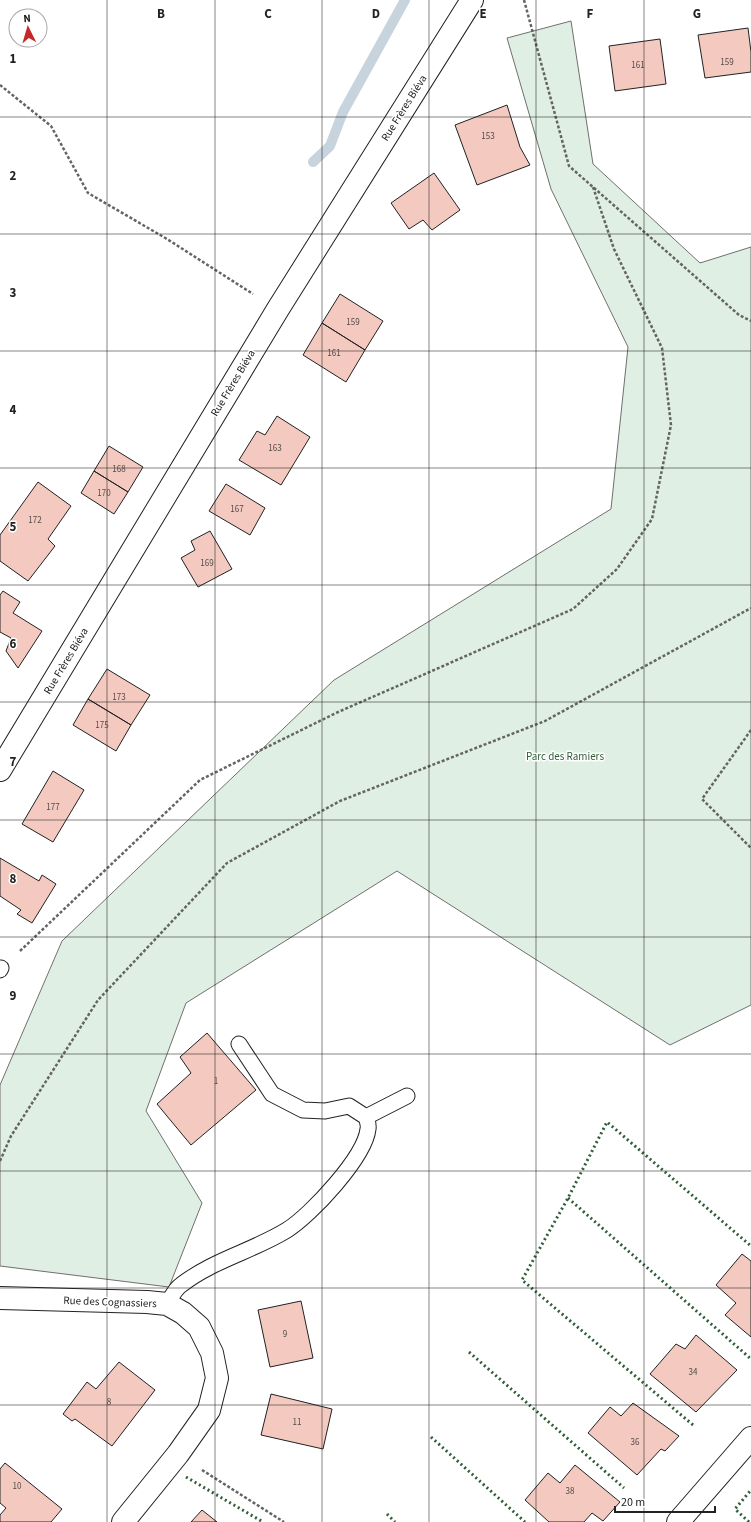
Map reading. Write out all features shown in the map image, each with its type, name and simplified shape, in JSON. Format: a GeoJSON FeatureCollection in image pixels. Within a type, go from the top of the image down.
{"type":"FeatureCollection","features":[{"type":"Feature","properties":{"kind":"street","name":"Rue Frères Biéva"},"geometry":{"type":"LineString","coordinates":[[0,770],[278,309],[472,0]]}},
{"type":"Feature","properties":{"kind":"street","name":"Rue des Cognassiers"},"geometry":{"type":"LineString","coordinates":[[0,1298],[147,1302],[167,1304],[183,1313],[198,1327],[212,1353],[217,1378],[209,1410],[178,1454],[123,1522]]}},
{"type":"Feature","properties":{"kind":"street"},"geometry":{"type":"LineString","coordinates":[[678,1522],[751,1438]]}},
{"type":"Feature","properties":{"kind":"lane"},"geometry":{"type":"LineString","coordinates":[[167,1304],[180,1286],[206,1269],[287,1230],[316,1205],[343,1174],[359,1151],[368,1128],[366,1117],[349,1106],[325,1111],[304,1110],[272,1094],[239,1044]]}},
{"type":"Feature","properties":{"kind":"lane"},"geometry":{"type":"LineString","coordinates":[[366,1117],[407,1096]]}},
{"type":"Feature","properties":{"kind":"path"},"geometry":{"type":"LineString","coordinates":[[524,0],[569,166],[739,315],[751,321]]}},
{"type":"Feature","properties":{"kind":"path"},"geometry":{"type":"LineString","coordinates":[[0,85],[51,126],[88,193],[167,239],[278,309]]}},
{"type":"Feature","properties":{"kind":"path"},"geometry":{"type":"LineString","coordinates":[[1,969],[200,780],[336,713],[573,609],[617,569],[652,519],[671,425],[662,348],[614,249],[593,187]]}},
{"type":"Feature","properties":{"kind":"path"},"geometry":{"type":"LineString","coordinates":[[0,1161],[11,1136],[98,1000],[227,863],[340,801],[545,721],[751,608]]}},
{"type":"Feature","properties":{"kind":"path"},"geometry":{"type":"LineString","coordinates":[[751,730],[702,799],[751,848]]}},
{"type":"Feature","properties":{"kind":"path"},"geometry":{"type":"LineString","coordinates":[[178,1454],[284,1522]]}},
{"type":"Feature","properties":{"kind":"green space","name":"Parc des Ramiers"},"geometry":{"type":"Polygon","coordinates":[[[571,21],[593,164],[700,263],[751,247],[751,1005],[670,1045],[397,871],[186,1003],[146,1111],[202,1203],[169,1287],[0,1266],[0,1085],[62,941],[334,680],[611,509],[628,347],[551,189],[507,38],[571,21]]]}},
{"type":"Feature","properties":{"kind":"building"},"geometry":{"type":"Polygon","coordinates":[[[748,28],[751,52],[751,72],[705,78],[698,35],[748,28]]]}},
{"type":"Feature","properties":{"kind":"building"},"geometry":{"type":"Polygon","coordinates":[[[660,39],[666,84],[615,91],[609,46],[660,39]]]}},
{"type":"Feature","properties":{"kind":"building"},"geometry":{"type":"Polygon","coordinates":[[[507,105],[520,147],[530,165],[477,185],[455,125],[507,105]]]}},
{"type":"Feature","properties":{"kind":"building"},"geometry":{"type":"Polygon","coordinates":[[[434,173],[460,210],[432,230],[423,220],[409,229],[391,203],[434,173]]]}},
{"type":"Feature","properties":{"kind":"building"},"geometry":{"type":"Polygon","coordinates":[[[340,294],[383,321],[365,350],[322,323],[340,294]]]}},
{"type":"Feature","properties":{"kind":"building"},"geometry":{"type":"Polygon","coordinates":[[[322,323],[365,350],[346,382],[303,355],[322,323]]]}},
{"type":"Feature","properties":{"kind":"building"},"geometry":{"type":"Polygon","coordinates":[[[277,416],[310,437],[281,485],[239,460],[257,431],[265,435],[277,416]]]}},
{"type":"Feature","properties":{"kind":"building"},"geometry":{"type":"Polygon","coordinates":[[[109,446],[143,467],[128,492],[94,471],[109,446]]]}},
{"type":"Feature","properties":{"kind":"building"},"geometry":{"type":"Polygon","coordinates":[[[94,471],[128,492],[114,514],[81,493],[94,471]]]}},
{"type":"Feature","properties":{"kind":"building"},"geometry":{"type":"Polygon","coordinates":[[[38,482],[71,506],[48,539],[55,546],[28,581],[0,561],[0,535],[38,482]]]}},
{"type":"Feature","properties":{"kind":"building"},"geometry":{"type":"Polygon","coordinates":[[[226,484],[265,508],[250,535],[209,511],[226,484]]]}},
{"type":"Feature","properties":{"kind":"building"},"geometry":{"type":"Polygon","coordinates":[[[210,531],[232,569],[198,587],[181,558],[195,550],[191,541],[210,531]]]}},
{"type":"Feature","properties":{"kind":"building"},"geometry":{"type":"Polygon","coordinates":[[[3,591],[20,602],[13,613],[42,631],[18,668],[6,651],[11,638],[0,632],[0,595],[3,591]]]}},
{"type":"Feature","properties":{"kind":"building"},"geometry":{"type":"Polygon","coordinates":[[[107,669],[150,695],[131,725],[88,699],[107,669]]]}},
{"type":"Feature","properties":{"kind":"building"},"geometry":{"type":"Polygon","coordinates":[[[88,699],[131,725],[116,751],[73,725],[88,699]]]}},
{"type":"Feature","properties":{"kind":"building"},"geometry":{"type":"Polygon","coordinates":[[[53,771],[84,790],[53,842],[22,824],[53,771]]]}},
{"type":"Feature","properties":{"kind":"building"},"geometry":{"type":"Polygon","coordinates":[[[0,858],[39,881],[42,875],[56,884],[32,923],[17,914],[21,910],[0,896],[0,858]]]}},
{"type":"Feature","properties":{"kind":"building"},"geometry":{"type":"Polygon","coordinates":[[[207,1033],[256,1090],[191,1145],[157,1104],[191,1073],[180,1057],[207,1033]]]}},
{"type":"Feature","properties":{"kind":"building"},"geometry":{"type":"Polygon","coordinates":[[[742,1254],[751,1261],[751,1337],[725,1315],[736,1303],[716,1285],[742,1254]]]}},
{"type":"Feature","properties":{"kind":"building"},"geometry":{"type":"Polygon","coordinates":[[[301,1301],[313,1358],[270,1367],[258,1310],[301,1301]]]}},
{"type":"Feature","properties":{"kind":"building"},"geometry":{"type":"Polygon","coordinates":[[[696,1335],[737,1370],[696,1412],[650,1374],[676,1344],[685,1349],[696,1335]]]}},
{"type":"Feature","properties":{"kind":"building"},"geometry":{"type":"Polygon","coordinates":[[[119,1362],[155,1390],[112,1446],[75,1419],[72,1421],[63,1414],[87,1382],[96,1389],[119,1362]]]}},
{"type":"Feature","properties":{"kind":"building"},"geometry":{"type":"Polygon","coordinates":[[[271,1394],[332,1409],[323,1449],[261,1435],[271,1394]]]}},
{"type":"Feature","properties":{"kind":"building"},"geometry":{"type":"Polygon","coordinates":[[[633,1403],[679,1436],[665,1451],[661,1449],[637,1475],[588,1433],[610,1407],[621,1416],[633,1403]]]}},
{"type":"Feature","properties":{"kind":"building"},"geometry":{"type":"Polygon","coordinates":[[[5,1463],[62,1509],[51,1522],[0,1522],[0,1515],[6,1508],[0,1503],[0,1469],[5,1463]]]}},
{"type":"Feature","properties":{"kind":"building"},"geometry":{"type":"Polygon","coordinates":[[[575,1465],[620,1502],[603,1521],[592,1513],[584,1522],[549,1522],[525,1500],[548,1473],[560,1483],[575,1465]]]}},
{"type":"Feature","properties":{"kind":"building"},"geometry":{"type":"Polygon","coordinates":[[[202,1510],[217,1522],[191,1522],[202,1510]]]}},
{"type":"Feature","properties":{"kind":"waterway"},"geometry":{"type":"LineString","coordinates":[[313,162],[330,146],[343,112],[405,0]]}},
{"type":"Feature","properties":{"kind":"hedge"},"geometry":{"type":"LineString","coordinates":[[693,1425],[522,1280],[568,1198],[607,1122],[751,1246]]}},
{"type":"Feature","properties":{"kind":"hedge"},"geometry":{"type":"LineString","coordinates":[[568,1198],[751,1359]]}},
{"type":"Feature","properties":{"kind":"hedge"},"geometry":{"type":"LineString","coordinates":[[469,1352],[624,1488]]}},
{"type":"Feature","properties":{"kind":"hedge"},"geometry":{"type":"LineString","coordinates":[[431,1437],[525,1522]]}},
{"type":"Feature","properties":{"kind":"hedge"},"geometry":{"type":"LineString","coordinates":[[186,1477],[263,1522]]}},
{"type":"Feature","properties":{"kind":"hedge"},"geometry":{"type":"LineString","coordinates":[[749,1522],[735,1509],[751,1490]]}},
{"type":"Feature","properties":{"kind":"hedge"},"geometry":{"type":"LineString","coordinates":[[387,1514],[395,1522]]}}]}
